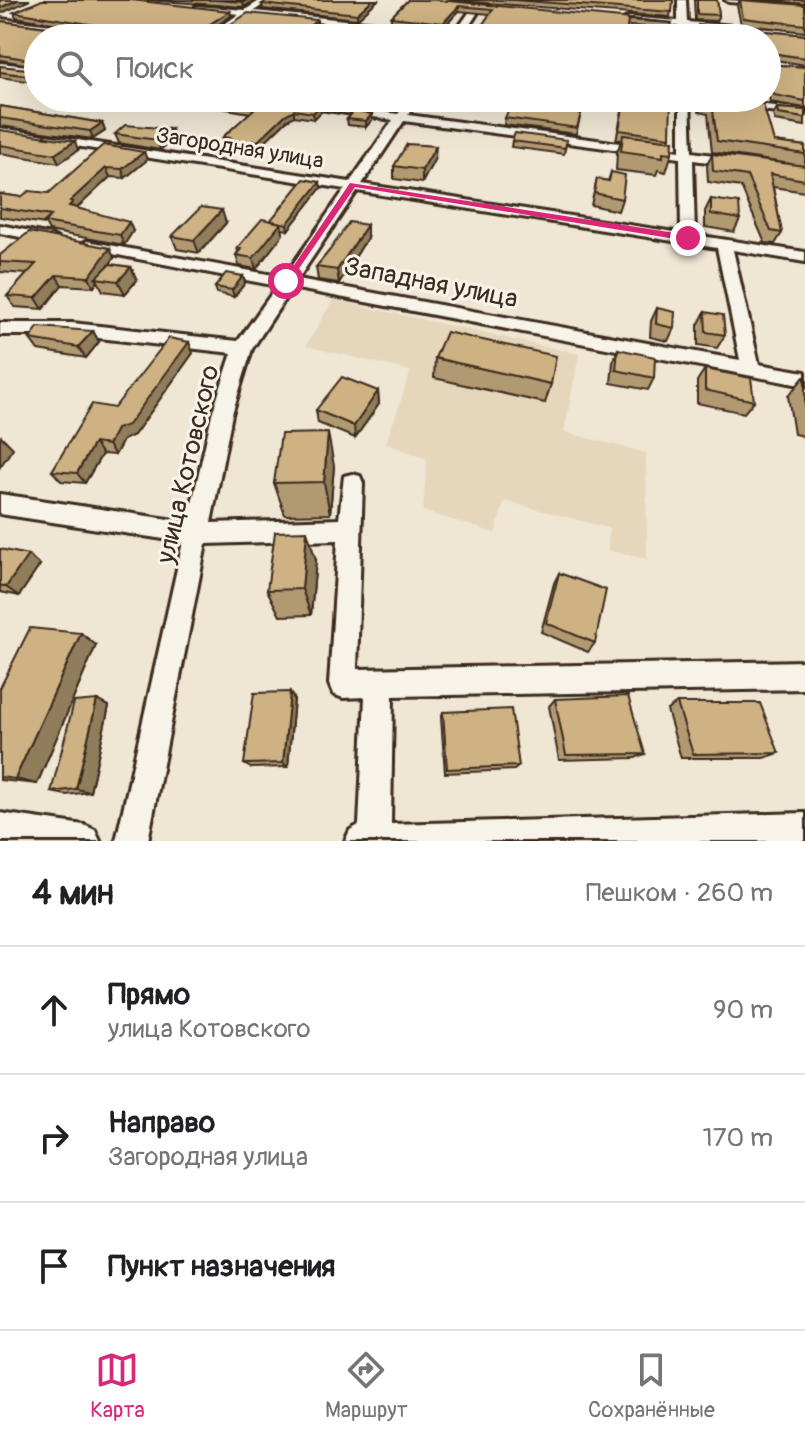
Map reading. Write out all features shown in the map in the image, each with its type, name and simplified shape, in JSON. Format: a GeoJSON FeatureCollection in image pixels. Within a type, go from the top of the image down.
{"type":"FeatureCollection","features":[{"type":"Feature","properties":{"kind":"street"},"geometry":{"type":"LineString","coordinates":[[229,24],[266,0]]}},
{"type":"Feature","properties":{"kind":"street"},"geometry":{"type":"LineString","coordinates":[[620,18],[683,24],[682,0]]}},
{"type":"Feature","properties":{"kind":"street"},"geometry":{"type":"LineString","coordinates":[[729,0],[805,6]]}},
{"type":"Feature","properties":{"kind":"street"},"geometry":{"type":"LineString","coordinates":[[461,4],[481,3],[494,7]]}},
{"type":"Feature","properties":{"kind":"street"},"geometry":{"type":"LineString","coordinates":[[466,24],[481,3]]}},
{"type":"Feature","properties":{"kind":"street"},"geometry":{"type":"LineString","coordinates":[[183,6],[347,24]]}},
{"type":"Feature","properties":{"kind":"street"},"geometry":{"type":"LineString","coordinates":[[0,20],[15,12]]}},
{"type":"Feature","properties":{"kind":"street"},"geometry":{"type":"LineString","coordinates":[[0,20],[31,24]]}},
{"type":"Feature","properties":{"kind":"street"},"geometry":{"type":"LineString","coordinates":[[781,33],[805,35]]}},
{"type":"Feature","properties":{"kind":"street"},"geometry":{"type":"LineString","coordinates":[[0,66],[24,69]]}},
{"type":"Feature","properties":{"kind":"street"},"geometry":{"type":"LineString","coordinates":[[781,109],[805,112]]}},
{"type":"Feature","properties":{"kind":"street"},"geometry":{"type":"LineString","coordinates":[[361,112],[745,163]]}},
{"type":"Feature","properties":{"kind":"street","name":"улица Котовского"},"geometry":{"type":"LineString","coordinates":[[132,841],[222,414],[243,348],[404,112]]}},
{"type":"Feature","properties":{"kind":"street"},"geometry":{"type":"LineString","coordinates":[[682,112],[688,238]]}},
{"type":"Feature","properties":{"kind":"street","name":"Загородная улица"},"geometry":{"type":"LineString","coordinates":[[0,131],[805,257]]}},
{"type":"Feature","properties":{"kind":"street","name":"Западная улица"},"geometry":{"type":"LineString","coordinates":[[0,229],[805,379]]}},
{"type":"Feature","properties":{"kind":"street"},"geometry":{"type":"LineString","coordinates":[[724,244],[751,368]]}},
{"type":"Feature","properties":{"kind":"street"},"geometry":{"type":"LineString","coordinates":[[0,329],[72,329],[243,348]]}},
{"type":"Feature","properties":{"kind":"street"},"geometry":{"type":"LineString","coordinates":[[352,483],[343,684],[805,675]]}},
{"type":"Feature","properties":{"kind":"street"},"geometry":{"type":"LineString","coordinates":[[0,504],[199,534],[350,529]]}},
{"type":"Feature","properties":{"kind":"street"},"geometry":{"type":"LineString","coordinates":[[375,841],[379,682]]}},
{"type":"Feature","properties":{"kind":"street"},"geometry":{"type":"LineString","coordinates":[[0,829],[84,841]]}},
{"type":"Feature","properties":{"kind":"street"},"geometry":{"type":"LineString","coordinates":[[361,841],[805,829]]}},
{"type":"Feature","properties":{"kind":"shaded area"},"geometry":{"type":"Polygon","coordinates":[[[333,300],[579,354],[564,432],[646,453],[647,559],[608,550],[609,528],[505,501],[495,533],[423,511],[427,459],[386,443],[411,371],[306,346],[333,300]]]}},
{"type":"Feature","properties":{"kind":"building"},"geometry":{"type":"Polygon","coordinates":[[[0,0],[17,0],[0,8],[0,0]]]}},
{"type":"Feature","properties":{"kind":"building"},"geometry":{"type":"Polygon","coordinates":[[[42,0],[131,0],[230,11],[210,24],[89,24],[14,12],[42,0]]]}},
{"type":"Feature","properties":{"kind":"building"},"geometry":{"type":"Polygon","coordinates":[[[268,0],[372,0],[357,14],[262,4],[268,0]]]}},
{"type":"Feature","properties":{"kind":"building"},"geometry":{"type":"Polygon","coordinates":[[[408,0],[439,0],[672,23],[628,20],[628,24],[483,24],[493,9],[459,6],[443,23],[391,17],[408,0]]]}},
{"type":"Feature","properties":{"kind":"building"},"geometry":{"type":"Polygon","coordinates":[[[513,0],[673,0],[672,12],[513,0]]]}},
{"type":"Feature","properties":{"kind":"building"},"geometry":{"type":"Polygon","coordinates":[[[697,0],[717,0],[719,15],[697,14],[697,0]]]}},
{"type":"Feature","properties":{"kind":"building"},"geometry":{"type":"Polygon","coordinates":[[[740,0],[805,5],[805,25],[743,18],[740,0]]]}},
{"type":"Feature","properties":{"kind":"building"},"geometry":{"type":"Polygon","coordinates":[[[248,13],[317,20],[312,24],[231,24],[248,13]]]}},
{"type":"Feature","properties":{"kind":"building"},"geometry":{"type":"Polygon","coordinates":[[[0,21],[24,24],[24,59],[0,55],[0,21]]]}},
{"type":"Feature","properties":{"kind":"building"},"geometry":{"type":"Polygon","coordinates":[[[781,33],[805,35],[805,58],[781,55],[781,33]]]}},
{"type":"Feature","properties":{"kind":"building"},"geometry":{"type":"Polygon","coordinates":[[[781,65],[805,67],[805,101],[781,96],[781,65]]]}},
{"type":"Feature","properties":{"kind":"building"},"geometry":{"type":"Polygon","coordinates":[[[0,66],[24,69],[24,75],[0,72],[0,66]]]}},
{"type":"Feature","properties":{"kind":"building"},"geometry":{"type":"Polygon","coordinates":[[[0,106],[102,123],[90,131],[0,118],[0,106]]]}},
{"type":"Feature","properties":{"kind":"building"},"geometry":{"type":"Polygon","coordinates":[[[781,108],[805,110],[805,118],[778,114],[781,108]]]}},
{"type":"Feature","properties":{"kind":"building"},"geometry":{"type":"Polygon","coordinates":[[[251,112],[290,112],[258,141],[253,140],[244,149],[222,146],[231,138],[223,137],[251,112]]]}},
{"type":"Feature","properties":{"kind":"building"},"geometry":{"type":"Polygon","coordinates":[[[353,112],[372,114],[366,121],[347,119],[353,112]]]}},
{"type":"Feature","properties":{"kind":"building"},"geometry":{"type":"Polygon","coordinates":[[[508,112],[581,112],[577,128],[505,118],[508,112]]]}},
{"type":"Feature","properties":{"kind":"building"},"geometry":{"type":"Polygon","coordinates":[[[622,112],[671,112],[670,137],[619,130],[622,112]]]}},
{"type":"Feature","properties":{"kind":"building"},"geometry":{"type":"Polygon","coordinates":[[[713,112],[765,112],[774,142],[805,146],[805,154],[717,141],[713,112]]]}},
{"type":"Feature","properties":{"kind":"building"},"geometry":{"type":"Polygon","coordinates":[[[125,125],[171,129],[157,140],[115,134],[125,125]]]}},
{"type":"Feature","properties":{"kind":"building"},"geometry":{"type":"Polygon","coordinates":[[[0,130],[75,141],[55,154],[0,145],[0,130]]]}},
{"type":"Feature","properties":{"kind":"building"},"geometry":{"type":"Polygon","coordinates":[[[515,133],[567,140],[565,148],[512,141],[515,133]]]}},
{"type":"Feature","properties":{"kind":"building"},"geometry":{"type":"Polygon","coordinates":[[[623,135],[673,141],[672,153],[663,152],[663,157],[621,151],[623,135]]]}},
{"type":"Feature","properties":{"kind":"building"},"geometry":{"type":"Polygon","coordinates":[[[407,144],[436,146],[422,170],[394,166],[407,144]]]}},
{"type":"Feature","properties":{"kind":"building"},"geometry":{"type":"Polygon","coordinates":[[[103,145],[144,152],[122,169],[106,168],[70,201],[73,202],[69,206],[129,222],[120,235],[44,222],[51,216],[0,208],[0,194],[21,197],[29,191],[49,193],[103,145]]]}},
{"type":"Feature","properties":{"kind":"building"},"geometry":{"type":"Polygon","coordinates":[[[712,154],[805,166],[805,180],[770,174],[782,233],[771,231],[747,176],[713,171],[712,154]]]}},
{"type":"Feature","properties":{"kind":"building"},"geometry":{"type":"Polygon","coordinates":[[[611,172],[625,175],[622,199],[594,193],[597,179],[609,181],[611,172]]]}},
{"type":"Feature","properties":{"kind":"building"},"geometry":{"type":"Polygon","coordinates":[[[304,179],[320,182],[287,224],[270,221],[304,179]]]}},
{"type":"Feature","properties":{"kind":"building"},"geometry":{"type":"Polygon","coordinates":[[[711,199],[739,203],[740,219],[711,214],[711,199]]]}},
{"type":"Feature","properties":{"kind":"building"},"geometry":{"type":"Polygon","coordinates":[[[201,207],[222,210],[194,240],[172,236],[201,207]]]}},
{"type":"Feature","properties":{"kind":"building"},"geometry":{"type":"Polygon","coordinates":[[[262,219],[281,223],[253,258],[236,255],[241,249],[237,248],[262,219]]]}},
{"type":"Feature","properties":{"kind":"building"},"geometry":{"type":"Polygon","coordinates":[[[349,222],[367,225],[337,270],[316,267],[330,250],[349,222]]]}},
{"type":"Feature","properties":{"kind":"building"},"geometry":{"type":"Polygon","coordinates":[[[29,232],[110,248],[89,277],[56,275],[36,298],[7,296],[36,264],[0,262],[0,255],[29,232]]]}},
{"type":"Feature","properties":{"kind":"building"},"geometry":{"type":"Polygon","coordinates":[[[110,264],[131,267],[118,281],[96,278],[110,264]]]}},
{"type":"Feature","properties":{"kind":"building"},"geometry":{"type":"Polygon","coordinates":[[[226,273],[243,276],[232,290],[215,287],[226,273]]]}},
{"type":"Feature","properties":{"kind":"building"},"geometry":{"type":"Polygon","coordinates":[[[657,308],[675,312],[674,328],[656,324],[657,308]]]}},
{"type":"Feature","properties":{"kind":"building"},"geometry":{"type":"Polygon","coordinates":[[[705,312],[723,315],[725,335],[706,332],[705,312]]]}},
{"type":"Feature","properties":{"kind":"building"},"geometry":{"type":"Polygon","coordinates":[[[38,327],[93,331],[78,347],[30,339],[38,327]]]}},
{"type":"Feature","properties":{"kind":"building"},"geometry":{"type":"Polygon","coordinates":[[[446,332],[556,356],[551,384],[435,358],[446,332]]]}},
{"type":"Feature","properties":{"kind":"building"},"geometry":{"type":"Polygon","coordinates":[[[169,338],[189,342],[128,425],[116,429],[108,445],[94,443],[77,473],[52,471],[92,404],[114,408],[169,338]]]}},
{"type":"Feature","properties":{"kind":"building"},"geometry":{"type":"Polygon","coordinates":[[[618,349],[655,357],[654,378],[616,370],[618,349]]]}},
{"type":"Feature","properties":{"kind":"building"},"geometry":{"type":"Polygon","coordinates":[[[705,369],[751,378],[754,401],[705,390],[705,369]]]}},
{"type":"Feature","properties":{"kind":"building"},"geometry":{"type":"Polygon","coordinates":[[[342,377],[378,391],[354,426],[316,410],[342,377]]]}},
{"type":"Feature","properties":{"kind":"building"},"geometry":{"type":"Polygon","coordinates":[[[328,433],[324,482],[274,483],[281,434],[328,433]]]}},
{"type":"Feature","properties":{"kind":"building"},"geometry":{"type":"Polygon","coordinates":[[[307,531],[302,589],[267,590],[275,532],[307,531]]]}},
{"type":"Feature","properties":{"kind":"building"},"geometry":{"type":"Polygon","coordinates":[[[0,549],[28,555],[6,587],[0,585],[0,549]]]}},
{"type":"Feature","properties":{"kind":"building"},"geometry":{"type":"Polygon","coordinates":[[[559,573],[606,590],[595,643],[546,623],[559,573]]]}},
{"type":"Feature","properties":{"kind":"building"},"geometry":{"type":"Polygon","coordinates":[[[30,628],[81,633],[15,779],[0,777],[0,688],[30,628]]]}},
{"type":"Feature","properties":{"kind":"building"},"geometry":{"type":"Polygon","coordinates":[[[290,692],[283,763],[244,764],[254,693],[290,692]]]}},
{"type":"Feature","properties":{"kind":"building"},"geometry":{"type":"Polygon","coordinates":[[[628,696],[645,754],[566,755],[555,699],[628,696]]]}},
{"type":"Feature","properties":{"kind":"building"},"geometry":{"type":"Polygon","coordinates":[[[97,700],[76,789],[51,792],[74,702],[97,700]]]}},
{"type":"Feature","properties":{"kind":"building"},"geometry":{"type":"Polygon","coordinates":[[[677,703],[760,703],[779,753],[693,754],[677,703]]]}},
{"type":"Feature","properties":{"kind":"building"},"geometry":{"type":"Polygon","coordinates":[[[511,709],[519,766],[447,769],[443,712],[511,709]]]}},
{"type":"Feature","properties":{"kind":"route"},"geometry":{"type":"LineString","coordinates":[[286,281],[353,184],[688,238]]}}]}
